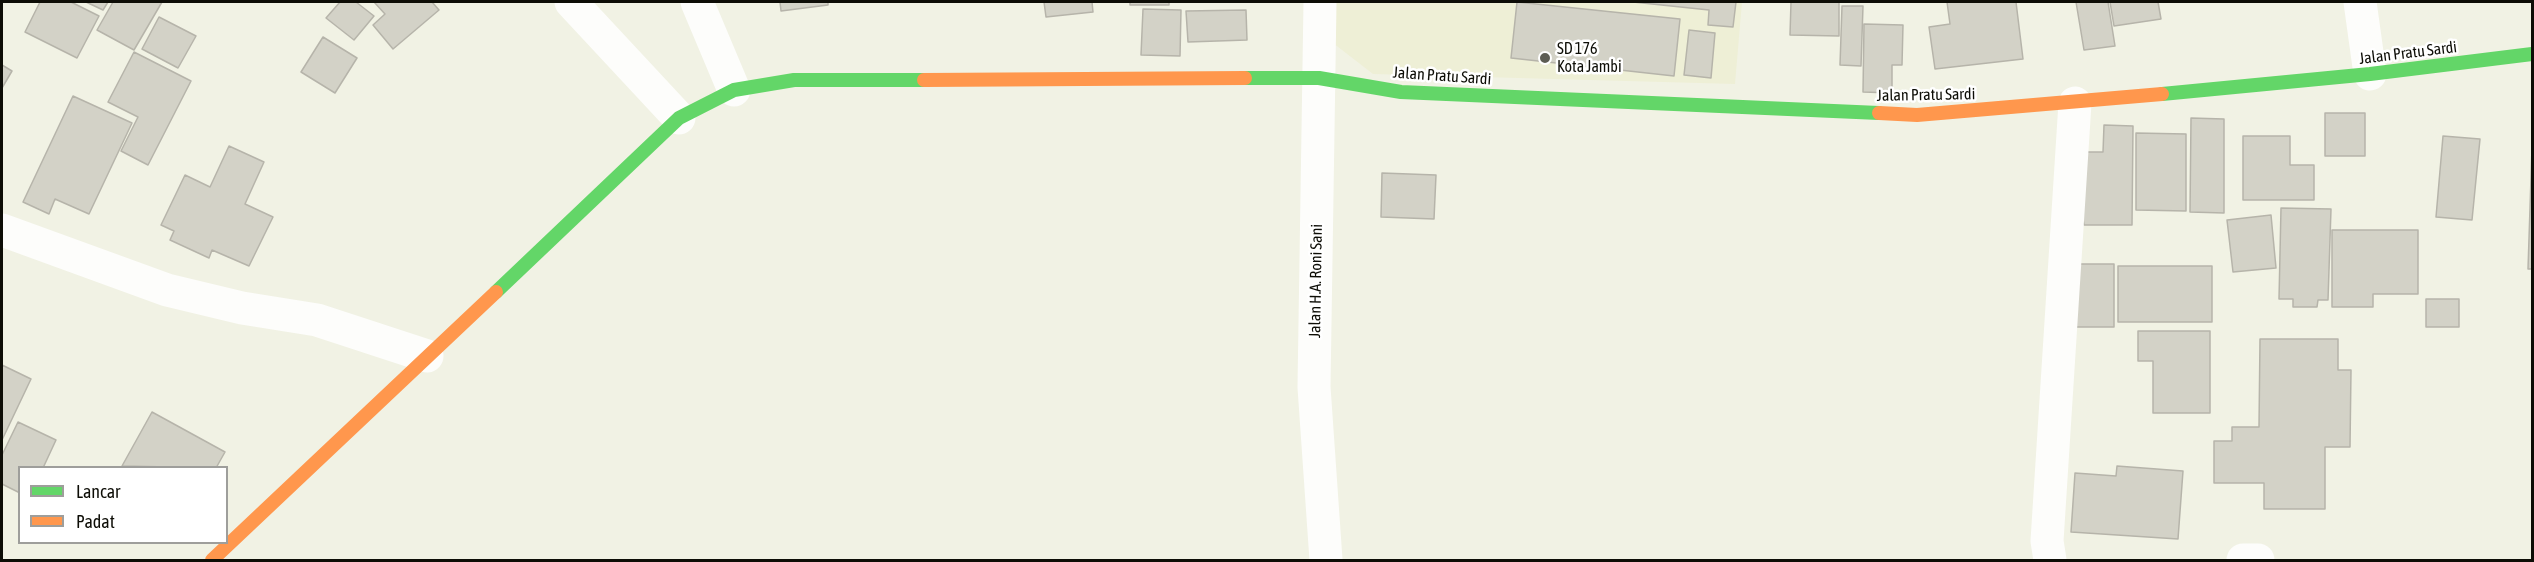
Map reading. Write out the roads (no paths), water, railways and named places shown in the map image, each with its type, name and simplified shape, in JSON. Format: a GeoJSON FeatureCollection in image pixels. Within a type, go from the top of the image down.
{"type":"FeatureCollection","features":[{"type":"Feature","properties":{"kind":"street"},"geometry":{"type":"LineString","coordinates":[[572,2],[679,118]]}},
{"type":"Feature","properties":{"kind":"street"},"geometry":{"type":"LineString","coordinates":[[697,2],[734,90]]}},
{"type":"Feature","properties":{"kind":"street","name":"Jalan H.A. Roni Sani"},"geometry":{"type":"LineString","coordinates":[[1320,2],[1314,387],[1326,561]]}},
{"type":"Feature","properties":{"kind":"street"},"geometry":{"type":"LineString","coordinates":[[2360,2],[2370,74]]}},
{"type":"Feature","properties":{"kind":"street","name":"Jalan Pratu Sardi"},"geometry":{"type":"LineString","coordinates":[[212,561],[679,118],[734,90],[794,80],[1319,78],[1401,92],[1917,115],[2075,103],[2370,74],[2532,54]]}},
{"type":"Feature","properties":{"kind":"street"},"geometry":{"type":"LineString","coordinates":[[2050,561],[2047,541],[2075,103]]}},
{"type":"Feature","properties":{"kind":"street"},"geometry":{"type":"LineString","coordinates":[[2,231],[167,290],[242,308],[317,320],[427,356]]}},
{"type":"Feature","properties":{"kind":"street"},"geometry":{"type":"LineString","coordinates":[[2243,561],[2258,560]]}},
{"type":"Feature","properties":{"kind":"place","name":"SD 176 Kota Jambi"},"geometry":{"type":"Point","coordinates":[1545,58]}}]}
